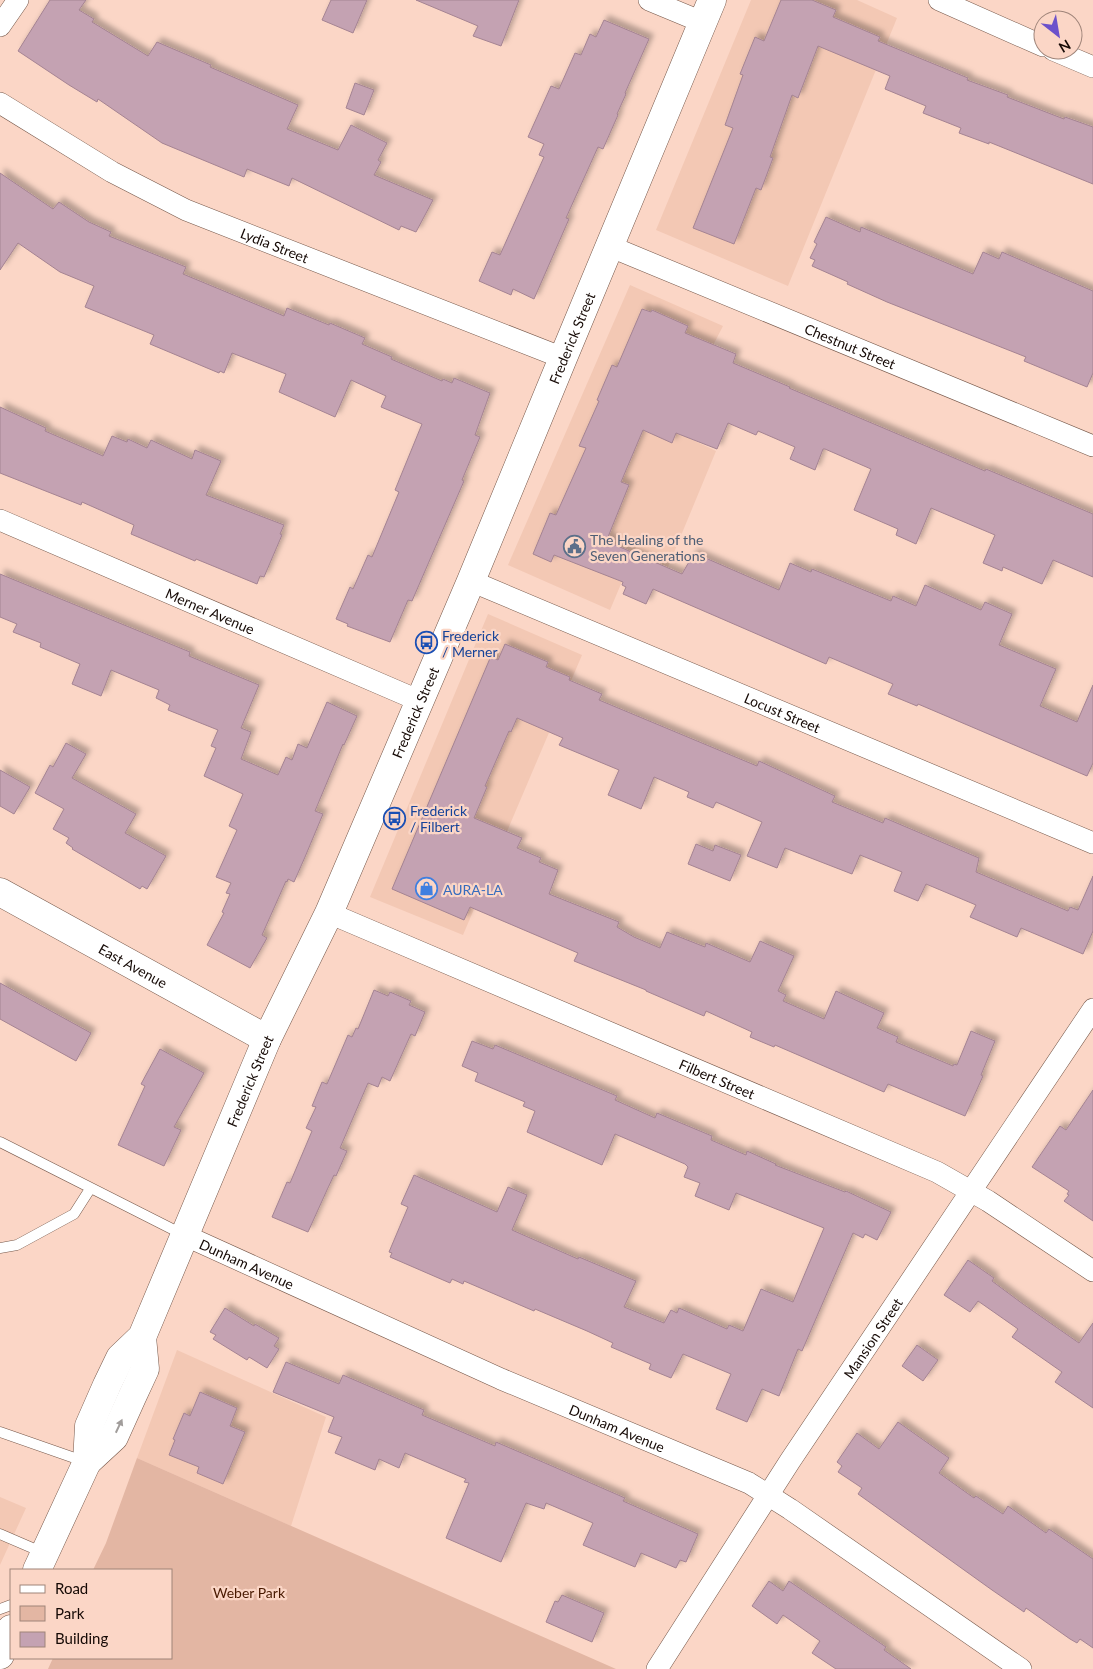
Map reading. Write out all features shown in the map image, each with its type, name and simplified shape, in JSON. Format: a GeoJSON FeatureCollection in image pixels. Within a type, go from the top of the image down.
{"type":"FeatureCollection","features":[{"type":"Feature","properties":{"kind":"main road","name":"Frederick Street"},"geometry":{"type":"LineString","coordinates":[[41,1562],[87,1462],[114,1437],[145,1369],[142,1337],[267,1040],[329,913],[471,582],[707,11]]}},
{"type":"Feature","properties":{"kind":"main road","name":"East Avenue"},"geometry":{"type":"LineString","coordinates":[[0,892],[267,1040]]}},
{"type":"Feature","properties":{"kind":"main road"},"geometry":{"type":"LineString","coordinates":[[0,1655],[10,1631]]}},
{"type":"Feature","properties":{"kind":"street"},"geometry":{"type":"LineString","coordinates":[[0,26],[18,0]]}},
{"type":"Feature","properties":{"kind":"street"},"geometry":{"type":"LineString","coordinates":[[649,0],[707,11]]}},
{"type":"Feature","properties":{"kind":"street"},"geometry":{"type":"LineString","coordinates":[[939,0],[1033,42]]}},
{"type":"Feature","properties":{"kind":"street"},"geometry":{"type":"LineString","coordinates":[[1077,60],[1093,67]]}},
{"type":"Feature","properties":{"kind":"street","name":"Lydia Street"},"geometry":{"type":"LineString","coordinates":[[0,103],[112,172],[186,210],[562,358]]}},
{"type":"Feature","properties":{"kind":"street","name":"Chestnut Street"},"geometry":{"type":"LineString","coordinates":[[609,246],[1093,446]]}},
{"type":"Feature","properties":{"kind":"street","name":"Merner Avenue"},"geometry":{"type":"LineString","coordinates":[[0,520],[420,701]]}},
{"type":"Feature","properties":{"kind":"street","name":"Locust Street"},"geometry":{"type":"LineString","coordinates":[[471,582],[1093,843]]}},
{"type":"Feature","properties":{"kind":"street","name":"Filbert Street"},"geometry":{"type":"LineString","coordinates":[[329,913],[937,1172],[971,1191],[1093,1271]]}},
{"type":"Feature","properties":{"kind":"street","name":"Mansion Street"},"geometry":{"type":"LineString","coordinates":[[657,1669],[769,1495],[1093,1009]]}},
{"type":"Feature","properties":{"kind":"street","name":"Dunham Avenue"},"geometry":{"type":"LineString","coordinates":[[184,1236],[501,1379],[749,1483],[1021,1669]]}},
{"type":"Feature","properties":{"kind":"lane"},"geometry":{"type":"LineString","coordinates":[[0,1142],[184,1236]]}},
{"type":"Feature","properties":{"kind":"lane"},"geometry":{"type":"LineString","coordinates":[[0,1248],[17,1245],[74,1214],[90,1189]]}},
{"type":"Feature","properties":{"kind":"lane"},"geometry":{"type":"LineString","coordinates":[[0,1432],[87,1462]]}},
{"type":"Feature","properties":{"kind":"lane"},"geometry":{"type":"LineString","coordinates":[[0,1534],[41,1562]]}},
{"type":"Feature","properties":{"kind":"shaded area"},"geometry":{"type":"Polygon","coordinates":[[[751,0],[857,0],[897,18],[788,286],[656,230],[751,0]]]}},
{"type":"Feature","properties":{"kind":"shaded area"},"geometry":{"type":"Polygon","coordinates":[[[630,285],[723,326],[670,429],[716,451],[668,567],[634,553],[610,610],[508,565],[630,285]]]}},
{"type":"Feature","properties":{"kind":"shaded area"},"geometry":{"type":"Polygon","coordinates":[[[488,614],[582,655],[463,935],[370,897],[488,614]]]}},
{"type":"Feature","properties":{"kind":"shaded area"},"geometry":{"type":"Polygon","coordinates":[[[177,1350],[326,1417],[291,1526],[137,1458],[177,1350]]]}},
{"type":"Feature","properties":{"kind":"shaded area"},"geometry":{"type":"Polygon","coordinates":[[[0,1497],[26,1508],[0,1565],[0,1497]]]}},
{"type":"Feature","properties":{"kind":"green space","name":"Weber Park"},"geometry":{"type":"Polygon","coordinates":[[[137,1458],[616,1669],[48,1669],[53,1659],[172,1659],[172,1569],[93,1569],[106,1543],[137,1458]]]}},
{"type":"Feature","properties":{"kind":"building"},"geometry":{"type":"Polygon","coordinates":[[[50,0],[86,0],[79,10],[94,19],[92,22],[148,56],[157,42],[298,105],[287,129],[338,150],[351,125],[387,143],[378,160],[381,162],[374,175],[433,200],[416,232],[401,226],[399,230],[292,178],[289,186],[247,169],[244,177],[162,143],[98,99],[97,102],[69,85],[18,51],[50,0]]]}},
{"type":"Feature","properties":{"kind":"building"},"geometry":{"type":"Polygon","coordinates":[[[331,0],[367,0],[353,33],[322,20],[331,0]]]}},
{"type":"Feature","properties":{"kind":"building"},"geometry":{"type":"Polygon","coordinates":[[[416,0],[519,0],[501,46],[473,36],[478,26],[416,0]]]}},
{"type":"Feature","properties":{"kind":"building"},"geometry":{"type":"Polygon","coordinates":[[[781,0],[812,0],[836,10],[833,17],[880,37],[878,41],[968,78],[967,80],[1008,95],[1007,97],[1064,119],[1065,117],[1093,127],[1093,184],[989,142],[989,144],[959,133],[961,128],[923,113],[926,106],[885,89],[890,76],[818,46],[798,98],[792,95],[770,157],[773,158],[761,190],[756,188],[734,244],[693,228],[733,128],[725,125],[743,75],[740,74],[755,37],[764,41],[781,0]]]}},
{"type":"Feature","properties":{"kind":"building"},"geometry":{"type":"Polygon","coordinates":[[[604,20],[649,39],[603,149],[598,147],[566,218],[569,219],[534,299],[513,289],[511,295],[479,281],[492,252],[500,255],[544,157],[539,155],[544,144],[528,137],[551,86],[559,89],[575,53],[581,55],[590,34],[596,37],[604,20]]]}},
{"type":"Feature","properties":{"kind":"building"},"geometry":{"type":"Polygon","coordinates":[[[355,83],[374,90],[364,115],[346,108],[355,83]]]}},
{"type":"Feature","properties":{"kind":"building"},"geometry":{"type":"Polygon","coordinates":[[[0,173],[53,209],[59,202],[89,222],[111,232],[109,236],[186,267],[183,274],[284,316],[287,308],[329,325],[330,323],[365,338],[362,344],[392,357],[391,359],[442,381],[443,379],[452,383],[454,378],[490,393],[475,435],[480,437],[462,480],[464,481],[412,601],[408,600],[390,642],[347,626],[348,624],[336,619],[350,587],[353,589],[368,555],[372,557],[399,492],[395,490],[422,424],[381,407],[386,396],[351,380],[335,417],[279,392],[286,374],[232,353],[224,373],[220,371],[219,373],[150,344],[154,335],[85,307],[94,286],[60,272],[18,243],[0,270],[0,173]]]}},
{"type":"Feature","properties":{"kind":"building"},"geometry":{"type":"Polygon","coordinates":[[[826,217],[860,232],[861,227],[973,274],[983,252],[999,259],[1002,252],[1093,291],[1093,373],[1087,387],[1024,361],[1026,357],[887,302],[812,266],[815,260],[810,258],[817,244],[814,242],[826,217]]]}},
{"type":"Feature","properties":{"kind":"building"},"geometry":{"type":"Polygon","coordinates":[[[642,309],[651,312],[652,310],[688,326],[685,333],[736,354],[733,363],[985,471],[986,469],[1093,514],[1093,577],[1053,560],[1042,584],[1003,567],[1002,571],[983,563],[995,535],[931,508],[916,544],[896,535],[898,529],[854,510],[871,469],[823,449],[815,470],[790,459],[795,447],[758,431],[756,435],[728,423],[717,449],[676,433],[672,443],[643,430],[621,482],[629,485],[608,537],[615,540],[613,544],[682,574],[694,553],[779,590],[790,563],[811,572],[812,569],[891,601],[893,596],[916,606],[925,585],[981,610],[985,602],[1012,614],[999,645],[1056,669],[1040,706],[1077,722],[1093,685],[1093,763],[1087,776],[918,704],[917,706],[888,694],[893,684],[829,657],[826,664],[653,589],[646,604],[623,594],[626,587],[622,585],[623,582],[554,555],[551,562],[533,554],[550,513],[556,515],[586,448],[579,446],[599,401],[597,400],[612,365],[617,367],[642,309]]]}},
{"type":"Feature","properties":{"kind":"building"},"geometry":{"type":"Polygon","coordinates":[[[0,407],[46,428],[45,431],[103,456],[112,436],[127,442],[128,439],[147,448],[151,440],[192,459],[195,450],[221,461],[206,495],[284,525],[280,534],[282,535],[264,577],[260,576],[257,584],[196,559],[195,561],[131,534],[134,525],[82,502],[81,505],[0,473],[0,407]]]}},
{"type":"Feature","properties":{"kind":"building"},"geometry":{"type":"Polygon","coordinates":[[[0,574],[190,652],[189,656],[259,685],[241,728],[251,732],[241,759],[278,775],[286,757],[292,760],[298,744],[307,748],[327,702],[357,716],[315,811],[323,814],[305,857],[294,882],[288,879],[286,881],[262,935],[267,938],[250,968],[207,945],[224,913],[222,912],[230,894],[226,893],[231,883],[216,877],[237,830],[229,826],[243,794],[204,776],[216,748],[211,746],[218,730],[168,710],[170,705],[156,698],[159,690],[111,670],[101,696],[72,684],[80,664],[40,647],[41,643],[13,632],[17,624],[0,617],[0,574]]]}},
{"type":"Feature","properties":{"kind":"building"},"geometry":{"type":"Polygon","coordinates":[[[505,644],[548,662],[546,667],[570,677],[569,680],[602,694],[599,700],[757,766],[759,761],[835,796],[832,802],[883,823],[885,818],[979,858],[976,872],[1068,911],[1070,907],[1078,910],[1093,876],[1093,931],[1083,954],[1021,928],[1017,937],[970,917],[976,905],[926,884],[918,901],[894,891],[902,872],[860,855],[852,874],[785,848],[777,868],[747,856],[762,822],[716,802],[713,808],[687,797],[689,792],[654,777],[641,809],[608,795],[619,770],[559,745],[563,738],[517,718],[511,732],[509,731],[485,786],[487,787],[474,818],[522,838],[517,848],[541,858],[539,862],[558,870],[549,894],[619,922],[617,927],[634,937],[660,948],[667,932],[705,947],[706,943],[750,962],[760,941],[794,956],[778,991],[786,995],[783,1001],[824,1019],[836,991],[884,1013],[877,1028],[898,1037],[896,1042],[953,1066],[954,1064],[957,1065],[971,1031],[995,1041],[981,1075],[983,1076],[965,1116],[888,1084],[884,1092],[775,1045],[774,1047],[750,1037],[752,1032],[706,1011],[704,1016],[574,961],[578,953],[470,907],[464,920],[392,889],[491,656],[498,660],[505,644]]]}},
{"type":"Feature","properties":{"kind":"building"},"geometry":{"type":"Polygon","coordinates":[[[66,743],[86,754],[72,778],[136,814],[125,833],[166,856],[147,889],[142,886],[140,889],[72,849],[66,843],[69,838],[53,829],[64,809],[35,793],[50,765],[53,767],[66,743]]]}},
{"type":"Feature","properties":{"kind":"building"},"geometry":{"type":"Polygon","coordinates":[[[0,770],[30,787],[14,814],[0,806],[0,770]]]}},
{"type":"Feature","properties":{"kind":"building"},"geometry":{"type":"Polygon","coordinates":[[[696,844],[713,851],[715,845],[741,855],[730,881],[688,864],[696,844]]]}},
{"type":"Feature","properties":{"kind":"building"},"geometry":{"type":"Polygon","coordinates":[[[0,983],[91,1033],[76,1061],[0,1019],[0,983]]]}},
{"type":"Feature","properties":{"kind":"building"},"geometry":{"type":"Polygon","coordinates":[[[374,990],[388,996],[390,992],[411,1001],[409,1005],[425,1012],[415,1036],[411,1034],[390,1081],[382,1077],[378,1087],[368,1083],[340,1148],[347,1151],[308,1232],[272,1217],[287,1182],[290,1183],[312,1131],[306,1128],[316,1107],[312,1106],[322,1082],[327,1084],[348,1035],[352,1037],[356,1028],[358,1029],[374,990]]]}},
{"type":"Feature","properties":{"kind":"building"},"geometry":{"type":"Polygon","coordinates":[[[472,1041],[493,1049],[495,1045],[617,1096],[615,1100],[655,1118],[657,1113],[712,1136],[711,1140],[746,1155],[747,1151],[775,1165],[846,1191],[891,1212],[877,1240],[865,1234],[863,1238],[853,1233],[802,1351],[798,1349],[779,1396],[762,1389],[747,1422],[716,1409],[731,1374],[683,1354],[671,1378],[649,1369],[651,1364],[611,1347],[613,1343],[587,1331],[464,1281],[463,1284],[452,1279],[450,1283],[390,1257],[392,1253],[389,1252],[408,1207],[401,1204],[414,1175],[497,1212],[508,1187],[527,1195],[512,1230],[578,1259],[579,1257],[636,1281],[624,1307],[664,1323],[671,1310],[677,1313],[679,1308],[727,1329],[729,1325],[743,1331],[761,1289],[793,1302],[824,1228],[736,1193],[729,1210],[695,1196],[700,1183],[684,1177],[688,1167],[685,1164],[615,1134],[602,1165],[527,1132],[535,1111],[523,1106],[525,1102],[475,1081],[478,1073],[462,1066],[472,1041]]]}},
{"type":"Feature","properties":{"kind":"building"},"geometry":{"type":"Polygon","coordinates":[[[160,1049],[204,1073],[174,1127],[181,1130],[164,1166],[118,1145],[145,1086],[141,1084],[160,1049]]]}},
{"type":"Feature","properties":{"kind":"building"},"geometry":{"type":"Polygon","coordinates":[[[1093,1090],[1093,1221],[1064,1201],[1069,1195],[1067,1194],[1069,1191],[1032,1167],[1060,1126],[1066,1130],[1093,1090]]]}},
{"type":"Feature","properties":{"kind":"building"},"geometry":{"type":"Polygon","coordinates":[[[968,1260],[994,1278],[992,1281],[1079,1343],[1093,1323],[1093,1408],[1055,1382],[1062,1372],[1012,1337],[1018,1329],[978,1301],[970,1312],[944,1295],[968,1260]]]}},
{"type":"Feature","properties":{"kind":"building"},"geometry":{"type":"Polygon","coordinates":[[[225,1308],[254,1326],[255,1324],[279,1338],[274,1346],[279,1349],[267,1368],[249,1357],[247,1360],[213,1339],[216,1335],[210,1332],[225,1308]]]}},
{"type":"Feature","properties":{"kind":"building"},"geometry":{"type":"Polygon","coordinates":[[[917,1345],[938,1360],[923,1381],[902,1366],[917,1345]]]}},
{"type":"Feature","properties":{"kind":"building"},"geometry":{"type":"Polygon","coordinates":[[[286,1362],[339,1384],[343,1375],[424,1410],[422,1415],[495,1446],[496,1442],[552,1466],[625,1498],[623,1501],[698,1534],[686,1562],[680,1560],[676,1568],[641,1553],[635,1567],[583,1545],[593,1523],[546,1503],[544,1509],[526,1503],[501,1562],[446,1538],[469,1483],[464,1482],[466,1479],[405,1453],[399,1468],[379,1459],[375,1470],[335,1453],[342,1437],[328,1432],[334,1417],[273,1392],[286,1362]]]}},
{"type":"Feature","properties":{"kind":"building"},"geometry":{"type":"Polygon","coordinates":[[[200,1392],[237,1408],[230,1426],[245,1432],[223,1484],[197,1473],[199,1467],[169,1455],[175,1440],[173,1439],[184,1413],[190,1416],[200,1392]]]}},
{"type":"Feature","properties":{"kind":"building"},"geometry":{"type":"Polygon","coordinates":[[[898,1422],[949,1458],[939,1473],[974,1498],[976,1496],[1003,1514],[1008,1506],[1046,1533],[1049,1529],[1093,1559],[1093,1648],[1080,1639],[1077,1643],[1070,1639],[1026,1608],[1024,1612],[992,1590],[858,1494],[862,1488],[838,1472],[842,1466],[837,1462],[857,1433],[879,1449],[898,1422]]]}},
{"type":"Feature","properties":{"kind":"building"},"geometry":{"type":"Polygon","coordinates":[[[769,1581],[783,1591],[789,1581],[886,1647],[884,1650],[911,1669],[836,1669],[812,1653],[820,1641],[783,1615],[777,1624],[752,1606],[769,1581]]]}},
{"type":"Feature","properties":{"kind":"building"},"geometry":{"type":"Polygon","coordinates":[[[562,1595],[604,1613],[592,1642],[546,1622],[555,1601],[558,1602],[562,1595]]]}},
{"type":"Feature","properties":{"kind":"place","name":"The Healing of the Seven Generations"},"geometry":{"type":"Point","coordinates":[574,547]}},
{"type":"Feature","properties":{"kind":"place","name":"Frederick / Merner"},"geometry":{"type":"Point","coordinates":[426,643]}},
{"type":"Feature","properties":{"kind":"place","name":"Frederick / Filbert"},"geometry":{"type":"Point","coordinates":[394,818]}},
{"type":"Feature","properties":{"kind":"place","name":"AURA-LA"},"geometry":{"type":"Point","coordinates":[427,889]}}]}
